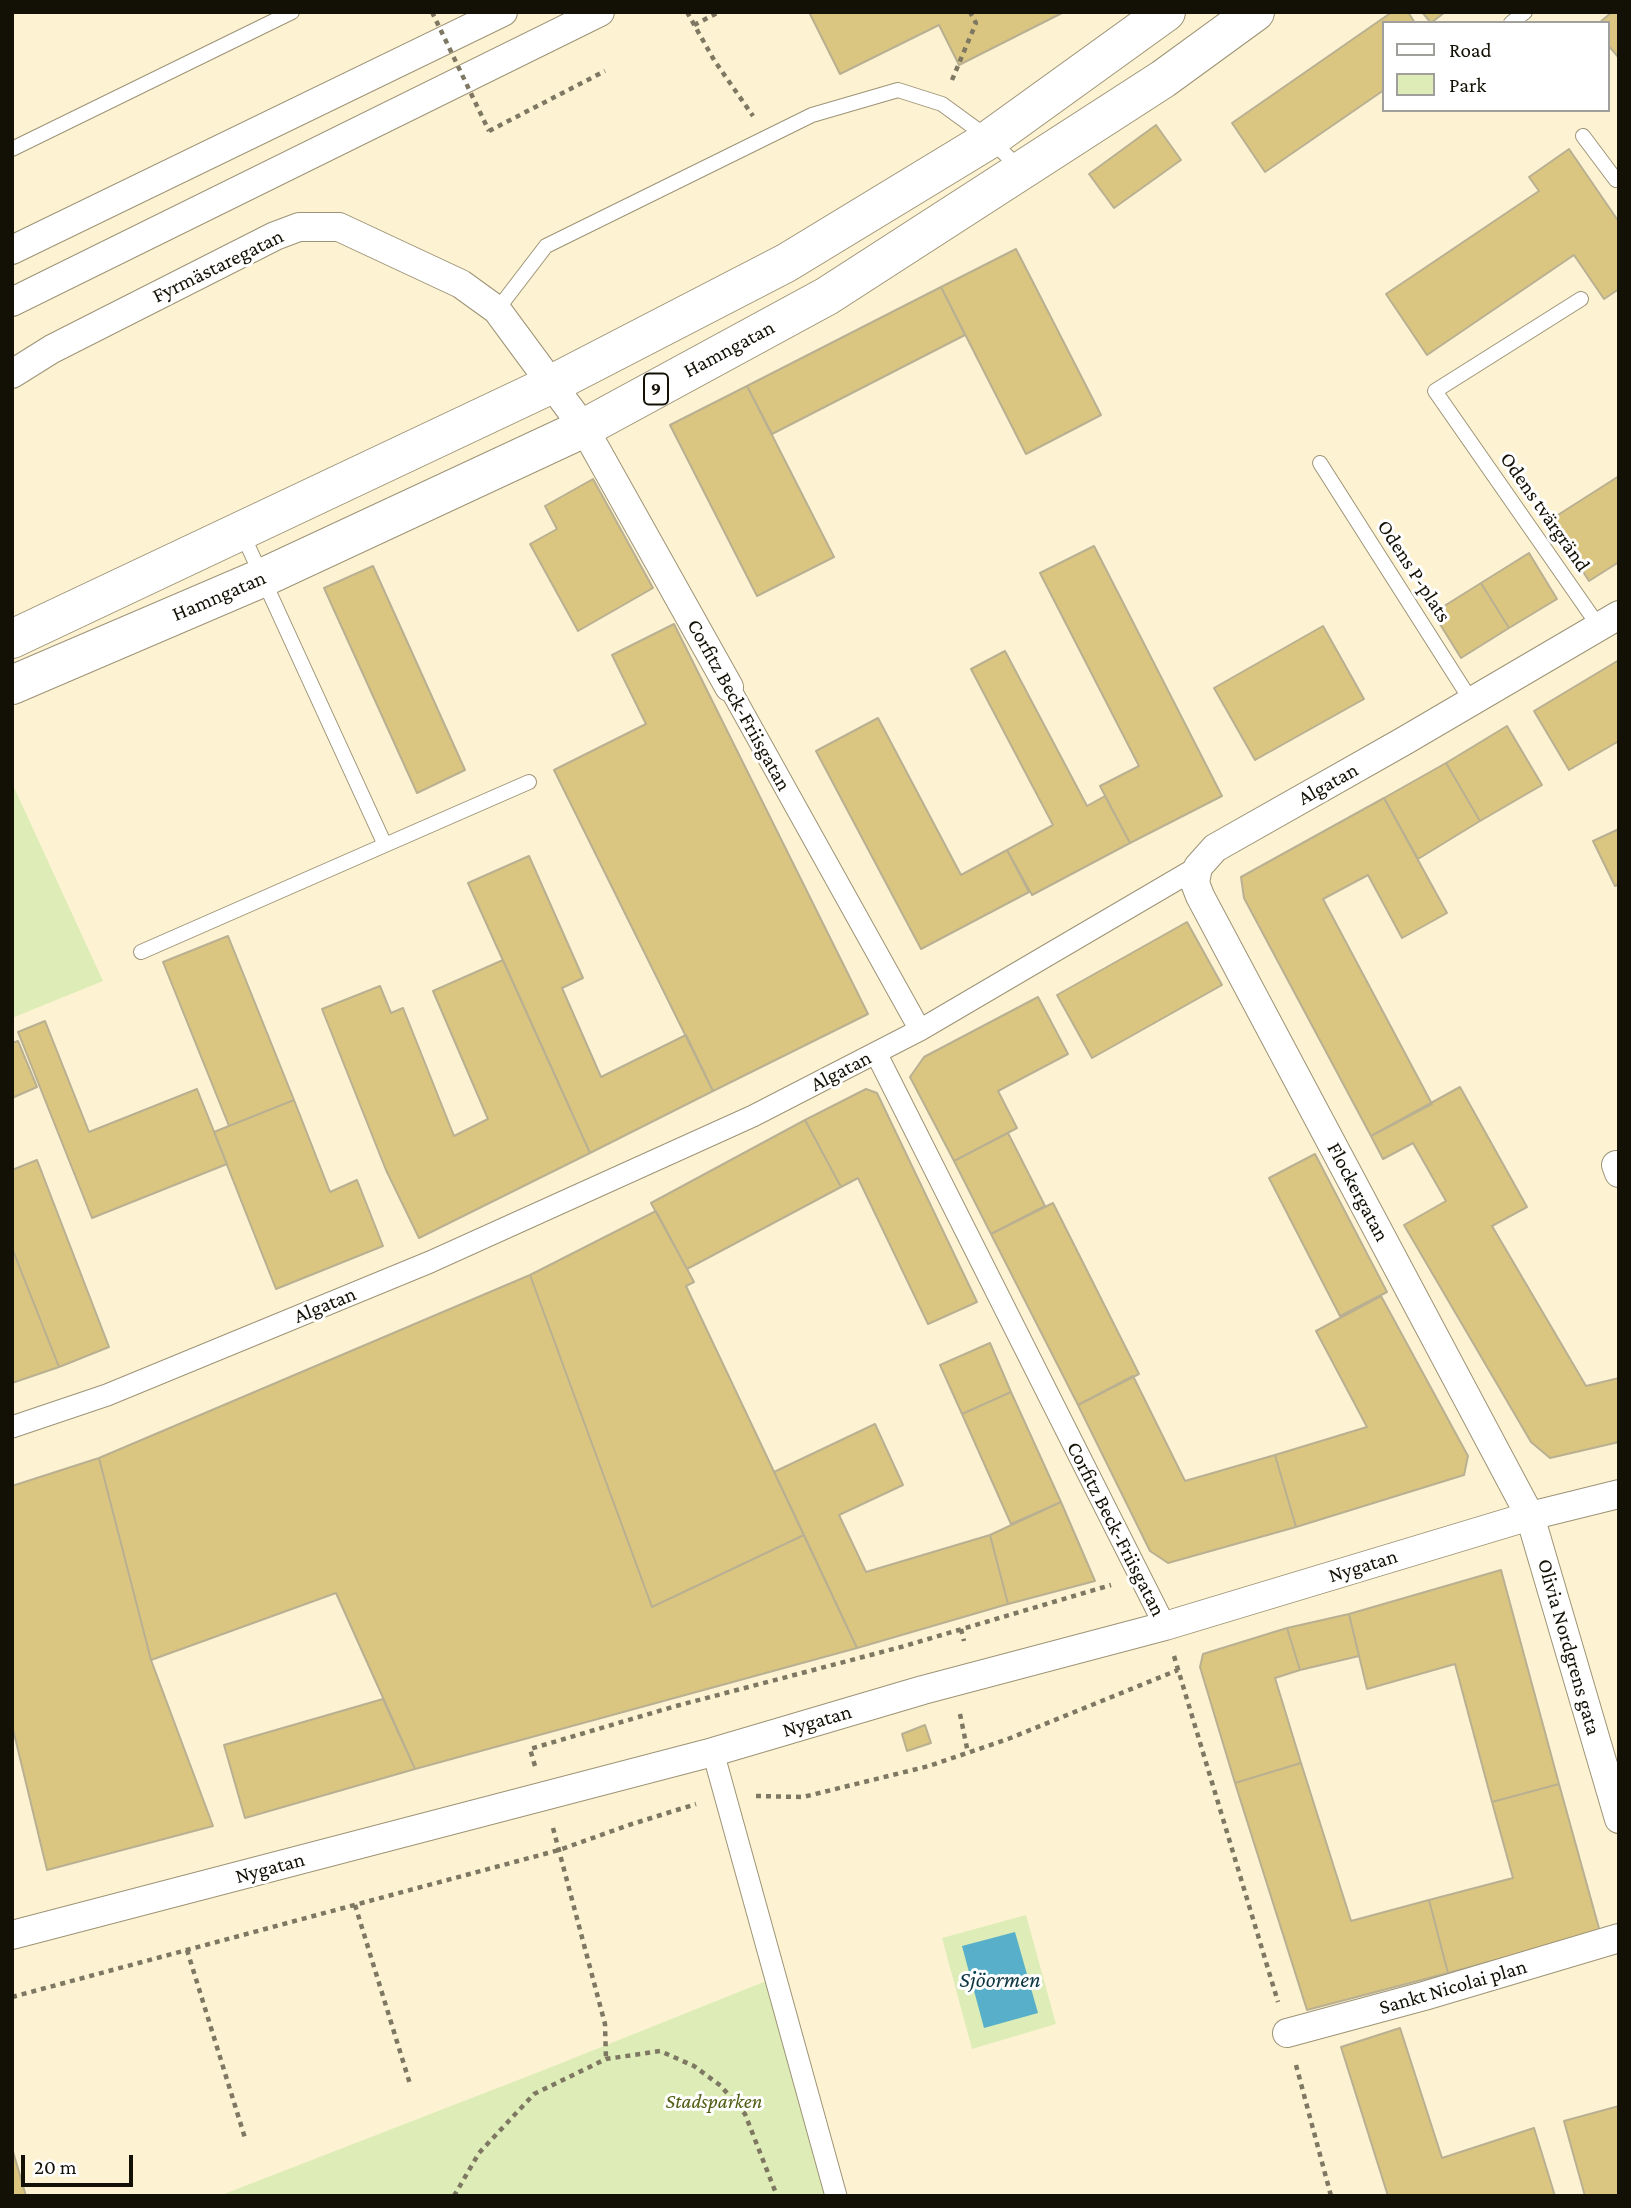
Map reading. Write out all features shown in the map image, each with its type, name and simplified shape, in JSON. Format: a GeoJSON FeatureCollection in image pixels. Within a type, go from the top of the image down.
{"type":"FeatureCollection","features":[{"type":"Feature","properties":{"kind":"main road"},"geometry":{"type":"LineString","coordinates":[[12,639],[552,384],[786,263],[990,139],[1166,12]]}},
{"type":"Feature","properties":{"kind":"main road","name":"Hamngatan"},"geometry":{"type":"LineString","coordinates":[[12,685],[264,577],[584,428],[827,296],[1163,79],[1255,12]]}},
{"type":"Feature","properties":{"kind":"street"},"geometry":{"type":"LineString","coordinates":[[12,250],[503,12]]}},
{"type":"Feature","properties":{"kind":"street"},"geometry":{"type":"LineString","coordinates":[[12,302],[600,12]]}},
{"type":"Feature","properties":{"kind":"street","name":"Fyrmästaregatan"},"geometry":{"type":"LineString","coordinates":[[12,374],[52,349],[275,236],[299,227],[339,227],[461,284],[497,310],[552,384]]}},
{"type":"Feature","properties":{"kind":"street","name":"Corfitz Beck-Friisgatan"},"geometry":{"type":"LineString","coordinates":[[552,384],[584,428],[920,1030]]}},
{"type":"Feature","properties":{"kind":"street","name":"Algatan"},"geometry":{"type":"LineString","coordinates":[[12,1427],[107,1395],[430,1262],[753,1116],[920,1030],[1198,867],[1215,848],[1610,621]]}},
{"type":"Feature","properties":{"kind":"street","name":"Flockergatan"},"geometry":{"type":"LineString","coordinates":[[1198,867],[1195,883],[1200,896],[1530,1516]]}},
{"type":"Feature","properties":{"kind":"street","name":"Corfitz Beck-Friisgatan"},"geometry":{"type":"LineString","coordinates":[[876,1053],[1165,1626]]}},
{"type":"Feature","properties":{"kind":"street","name":"Nygatan"},"geometry":{"type":"LineString","coordinates":[[12,1935],[713,1752],[923,1690],[1165,1626],[1530,1516],[1619,1494]]}},
{"type":"Feature","properties":{"kind":"street","name":"Olivia Nordgrens gata"},"geometry":{"type":"LineString","coordinates":[[1530,1516],[1619,1819]]}},
{"type":"Feature","properties":{"kind":"street"},"geometry":{"type":"LineString","coordinates":[[713,1752],[836,2196]]}},
{"type":"Feature","properties":{"kind":"street","name":"Sankt Nicolai plan"},"geometry":{"type":"LineString","coordinates":[[1287,2033],[1424,1996],[1619,1938]]}},
{"type":"Feature","properties":{"kind":"lane"},"geometry":{"type":"LineString","coordinates":[[12,149],[292,12]]}},
{"type":"Feature","properties":{"kind":"lane"},"geometry":{"type":"LineString","coordinates":[[497,310],[546,246],[812,114],[898,90],[942,104],[990,139],[1021,170]]}},
{"type":"Feature","properties":{"kind":"lane"},"geometry":{"type":"LineString","coordinates":[[1583,136],[1616,180],[1619,178]]}},
{"type":"Feature","properties":{"kind":"lane","name":"Odens tvärgränd"},"geometry":{"type":"LineString","coordinates":[[1581,299],[1435,391],[1610,621]]}},
{"type":"Feature","properties":{"kind":"lane","name":"Odens P-plats"},"geometry":{"type":"LineString","coordinates":[[1320,463],[1472,702]]}},
{"type":"Feature","properties":{"kind":"lane"},"geometry":{"type":"LineString","coordinates":[[242,532],[385,845]]}},
{"type":"Feature","properties":{"kind":"lane"},"geometry":{"type":"LineString","coordinates":[[141,952],[529,782]]}},
{"type":"Feature","properties":{"kind":"path"},"geometry":{"type":"LineString","coordinates":[[432,12],[489,131],[605,71]]}},
{"type":"Feature","properties":{"kind":"path"},"geometry":{"type":"LineString","coordinates":[[687,12],[714,60],[767,136]]}},
{"type":"Feature","properties":{"kind":"path"},"geometry":{"type":"LineString","coordinates":[[694,25],[719,12]]}},
{"type":"Feature","properties":{"kind":"path"},"geometry":{"type":"LineString","coordinates":[[942,104],[976,23],[970,12]]}},
{"type":"Feature","properties":{"kind":"path","name":"Corfitz Beck-Friisgatan"},"geometry":{"type":"LineString","coordinates":[[1165,1626],[1287,2033],[1331,2196]]}},
{"type":"Feature","properties":{"kind":"path"},"geometry":{"type":"LineString","coordinates":[[961,1629],[964,1641]]}},
{"type":"Feature","properties":{"kind":"path"},"geometry":{"type":"LineString","coordinates":[[12,1997],[559,1850],[725,1795],[803,1797],[929,1766],[1178,1670]]}},
{"type":"Feature","properties":{"kind":"path"},"geometry":{"type":"LineString","coordinates":[[959,1710],[968,1753]]}},
{"type":"Feature","properties":{"kind":"path"},"geometry":{"type":"LineString","coordinates":[[355,1905],[410,2084]]}},
{"type":"Feature","properties":{"kind":"path"},"geometry":{"type":"LineString","coordinates":[[187,1950],[245,2138]]}},
{"type":"Feature","properties":{"kind":"path"},"geometry":{"type":"LineString","coordinates":[[454,2196],[479,2153],[534,2094],[606,2059],[660,2050],[694,2066],[721,2086],[745,2114],[777,2196]]}},
{"type":"Feature","properties":{"kind":"green space"},"geometry":{"type":"Polygon","coordinates":[[[12,783],[103,981],[12,1018],[12,783]]]}},
{"type":"Feature","properties":{"kind":"green space"},"geometry":{"type":"Polygon","coordinates":[[[1026,1915],[1056,2024],[972,2049],[942,1938],[1026,1915]]]}},
{"type":"Feature","properties":{"kind":"green space","name":"Stadsparken"},"geometry":{"type":"Polygon","coordinates":[[[776,1977],[836,2196],[219,2196],[549,2068],[776,1977]]]}},
{"type":"Feature","properties":{"kind":"water","name":"Sjöormen"},"geometry":{"type":"Polygon","coordinates":[[[1015,1932],[1038,2013],[984,2028],[962,1946],[1015,1932]]]}},
{"type":"Feature","properties":{"kind":"building"},"geometry":{"type":"Polygon","coordinates":[[[809,12],[1064,12],[959,65],[939,25],[840,74],[809,12]]]}},
{"type":"Feature","properties":{"kind":"building"},"geometry":{"type":"Polygon","coordinates":[[[1392,12],[1408,12],[1414,21],[1382,21],[1382,91],[1265,172],[1232,123],[1392,12]]]}},
{"type":"Feature","properties":{"kind":"building"},"geometry":{"type":"Polygon","coordinates":[[[1422,12],[1445,12],[1434,21],[1429,21],[1422,12]]]}},
{"type":"Feature","properties":{"kind":"building"},"geometry":{"type":"Polygon","coordinates":[[[1612,12],[1619,12],[1619,58],[1610,47],[1610,21],[1601,21],[1612,12]]]}},
{"type":"Feature","properties":{"kind":"building"},"geometry":{"type":"Polygon","coordinates":[[[1156,125],[1181,160],[1114,208],[1089,174],[1156,125]]]}},
{"type":"Feature","properties":{"kind":"building"},"geometry":{"type":"Polygon","coordinates":[[[1569,149],[1619,222],[1619,289],[1604,299],[1574,255],[1427,355],[1386,294],[1539,191],[1529,177],[1569,149]]]}},
{"type":"Feature","properties":{"kind":"building"},"geometry":{"type":"Polygon","coordinates":[[[1016,249],[1101,415],[1026,454],[941,287],[1016,249]]]}},
{"type":"Feature","properties":{"kind":"building"},"geometry":{"type":"Polygon","coordinates":[[[941,287],[965,335],[772,434],[747,386],[941,287]]]}},
{"type":"Feature","properties":{"kind":"building"},"geometry":{"type":"Polygon","coordinates":[[[747,386],[834,557],[757,596],[670,425],[747,386]]]}},
{"type":"Feature","properties":{"kind":"building"},"geometry":{"type":"Polygon","coordinates":[[[1619,476],[1619,562],[1589,581],[1550,520],[1619,476]]]}},
{"type":"Feature","properties":{"kind":"building"},"geometry":{"type":"Polygon","coordinates":[[[593,479],[653,588],[578,631],[530,544],[557,529],[545,506],[593,479]]]}},
{"type":"Feature","properties":{"kind":"building"},"geometry":{"type":"Polygon","coordinates":[[[1094,546],[1222,796],[1130,843],[1100,786],[1139,766],[1040,573],[1094,546]]]}},
{"type":"Feature","properties":{"kind":"building"},"geometry":{"type":"Polygon","coordinates":[[[1529,553],[1557,599],[1509,628],[1481,583],[1529,553]]]}},
{"type":"Feature","properties":{"kind":"building"},"geometry":{"type":"Polygon","coordinates":[[[373,566],[465,770],[417,793],[324,588],[373,566]]]}},
{"type":"Feature","properties":{"kind":"building"},"geometry":{"type":"Polygon","coordinates":[[[1481,583],[1509,628],[1461,658],[1433,613],[1481,583]]]}},
{"type":"Feature","properties":{"kind":"building"},"geometry":{"type":"Polygon","coordinates":[[[674,624],[868,1014],[713,1091],[554,770],[646,724],[612,655],[674,624]]]}},
{"type":"Feature","properties":{"kind":"building"},"geometry":{"type":"Polygon","coordinates":[[[1323,626],[1364,699],[1255,760],[1214,688],[1323,626]]]}},
{"type":"Feature","properties":{"kind":"building"},"geometry":{"type":"Polygon","coordinates":[[[1005,651],[1087,806],[1105,796],[1130,843],[1032,895],[1007,850],[1053,825],[971,669],[1005,651]]]}},
{"type":"Feature","properties":{"kind":"building"},"geometry":{"type":"Polygon","coordinates":[[[1619,660],[1619,741],[1569,770],[1534,711],[1619,660]]]}},
{"type":"Feature","properties":{"kind":"building"},"geometry":{"type":"Polygon","coordinates":[[[878,718],[961,875],[1007,850],[1029,892],[921,949],[816,751],[878,718]]]}},
{"type":"Feature","properties":{"kind":"building"},"geometry":{"type":"Polygon","coordinates":[[[1507,726],[1542,785],[1480,821],[1446,763],[1507,726]]]}},
{"type":"Feature","properties":{"kind":"building"},"geometry":{"type":"Polygon","coordinates":[[[1446,763],[1480,821],[1418,859],[1384,798],[1446,763]]]}},
{"type":"Feature","properties":{"kind":"building"},"geometry":{"type":"Polygon","coordinates":[[[1384,798],[1447,913],[1402,938],[1368,875],[1323,899],[1432,1104],[1371,1136],[1244,898],[1241,877],[1384,798]]]}},
{"type":"Feature","properties":{"kind":"building"},"geometry":{"type":"Polygon","coordinates":[[[1619,829],[1619,884],[1615,886],[1593,841],[1619,829]]]}},
{"type":"Feature","properties":{"kind":"building"},"geometry":{"type":"Polygon","coordinates":[[[529,856],[583,978],[562,988],[601,1077],[686,1035],[713,1091],[590,1153],[468,883],[529,856]]]}},
{"type":"Feature","properties":{"kind":"building"},"geometry":{"type":"Polygon","coordinates":[[[1187,922],[1222,985],[1092,1058],[1057,995],[1187,922]]]}},
{"type":"Feature","properties":{"kind":"building"},"geometry":{"type":"Polygon","coordinates":[[[228,936],[294,1100],[229,1126],[163,962],[228,936]]]}},
{"type":"Feature","properties":{"kind":"building"},"geometry":{"type":"Polygon","coordinates":[[[503,960],[590,1153],[419,1238],[386,1170],[322,1009],[380,986],[391,1013],[403,1008],[454,1136],[488,1119],[433,991],[503,960]]]}},
{"type":"Feature","properties":{"kind":"building"},"geometry":{"type":"Polygon","coordinates":[[[1038,997],[1068,1054],[998,1091],[1017,1128],[954,1161],[910,1077],[924,1057],[1038,997]]]}},
{"type":"Feature","properties":{"kind":"building"},"geometry":{"type":"Polygon","coordinates":[[[45,1021],[89,1132],[197,1089],[227,1164],[92,1218],[18,1032],[45,1021]]]}},
{"type":"Feature","properties":{"kind":"building"},"geometry":{"type":"Polygon","coordinates":[[[18,1041],[37,1087],[12,1098],[12,1043],[18,1041]]]}},
{"type":"Feature","properties":{"kind":"building"},"geometry":{"type":"Polygon","coordinates":[[[1460,1087],[1527,1207],[1492,1226],[1586,1386],[1619,1378],[1619,1442],[1550,1458],[1531,1442],[1404,1225],[1446,1201],[1413,1143],[1383,1159],[1371,1136],[1460,1087]]]}},
{"type":"Feature","properties":{"kind":"building"},"geometry":{"type":"Polygon","coordinates":[[[866,1089],[877,1093],[977,1302],[928,1324],[858,1178],[841,1187],[805,1120],[866,1089]]]}},
{"type":"Feature","properties":{"kind":"building"},"geometry":{"type":"Polygon","coordinates":[[[294,1100],[330,1192],[357,1180],[383,1246],[276,1289],[214,1132],[294,1100]]]}},
{"type":"Feature","properties":{"kind":"building"},"geometry":{"type":"Polygon","coordinates":[[[805,1120],[841,1187],[687,1269],[651,1203],[805,1120]]]}},
{"type":"Feature","properties":{"kind":"building"},"geometry":{"type":"Polygon","coordinates":[[[1008,1133],[1045,1206],[991,1234],[954,1161],[1008,1133]]]}},
{"type":"Feature","properties":{"kind":"building"},"geometry":{"type":"Polygon","coordinates":[[[1315,1154],[1387,1292],[1340,1316],[1269,1178],[1315,1154]]]}},
{"type":"Feature","properties":{"kind":"building"},"geometry":{"type":"Polygon","coordinates":[[[37,1160],[109,1347],[59,1367],[12,1248],[12,1170],[37,1160]]]}},
{"type":"Feature","properties":{"kind":"building"},"geometry":{"type":"Polygon","coordinates":[[[1053,1203],[1139,1374],[1078,1405],[991,1234],[1053,1203]]]}},
{"type":"Feature","properties":{"kind":"building"},"geometry":{"type":"Polygon","coordinates":[[[656,1211],[694,1282],[686,1286],[804,1535],[652,1607],[530,1275],[656,1211]]]}},
{"type":"Feature","properties":{"kind":"building"},"geometry":{"type":"Polygon","coordinates":[[[12,1248],[59,1367],[12,1383],[12,1248]]]}},
{"type":"Feature","properties":{"kind":"building"},"geometry":{"type":"Polygon","coordinates":[[[530,1275],[652,1607],[804,1535],[857,1648],[415,1769],[336,1593],[151,1660],[99,1458],[530,1275]]]}},
{"type":"Feature","properties":{"kind":"building"},"geometry":{"type":"Polygon","coordinates":[[[1381,1296],[1468,1456],[1464,1475],[1296,1527],[1275,1455],[1367,1427],[1316,1331],[1381,1296]]]}},
{"type":"Feature","properties":{"kind":"building"},"geometry":{"type":"Polygon","coordinates":[[[990,1343],[1011,1392],[962,1414],[940,1365],[990,1343]]]}},
{"type":"Feature","properties":{"kind":"building"},"geometry":{"type":"Polygon","coordinates":[[[1133,1376],[1185,1481],[1275,1455],[1296,1527],[1168,1563],[1150,1551],[1078,1405],[1133,1376]]]}},
{"type":"Feature","properties":{"kind":"building"},"geometry":{"type":"Polygon","coordinates":[[[1011,1392],[1061,1502],[1011,1524],[962,1414],[1011,1392]]]}},
{"type":"Feature","properties":{"kind":"building"},"geometry":{"type":"Polygon","coordinates":[[[875,1424],[903,1485],[839,1515],[866,1572],[990,1535],[1008,1604],[857,1648],[774,1472],[875,1424]]]}},
{"type":"Feature","properties":{"kind":"building"},"geometry":{"type":"Polygon","coordinates":[[[99,1458],[151,1660],[213,1826],[47,1870],[12,1725],[12,1486],[99,1458]]]}},
{"type":"Feature","properties":{"kind":"building"},"geometry":{"type":"Polygon","coordinates":[[[1061,1502],[1095,1581],[1008,1604],[990,1535],[1061,1502]]]}},
{"type":"Feature","properties":{"kind":"building"},"geometry":{"type":"Polygon","coordinates":[[[1501,1570],[1559,1784],[1492,1802],[1455,1664],[1367,1689],[1349,1614],[1501,1570]]]}},
{"type":"Feature","properties":{"kind":"building"},"geometry":{"type":"Polygon","coordinates":[[[1349,1614],[1359,1656],[1300,1670],[1287,1628],[1349,1614]]]}},
{"type":"Feature","properties":{"kind":"building"},"geometry":{"type":"Polygon","coordinates":[[[1287,1628],[1300,1670],[1275,1678],[1301,1763],[1235,1783],[1200,1667],[1203,1654],[1287,1628]]]}},
{"type":"Feature","properties":{"kind":"building"},"geometry":{"type":"Polygon","coordinates":[[[383,1699],[415,1769],[245,1818],[224,1745],[383,1699]]]}},
{"type":"Feature","properties":{"kind":"building"},"geometry":{"type":"Polygon","coordinates":[[[925,1725],[931,1743],[907,1751],[902,1734],[925,1725]]]}},
{"type":"Feature","properties":{"kind":"building"},"geometry":{"type":"Polygon","coordinates":[[[1301,1763],[1351,1921],[1429,1900],[1448,1973],[1307,2010],[1235,1783],[1301,1763]]]}},
{"type":"Feature","properties":{"kind":"building"},"geometry":{"type":"Polygon","coordinates":[[[1559,1784],[1600,1932],[1448,1973],[1429,1900],[1513,1878],[1492,1802],[1559,1784]]]}},
{"type":"Feature","properties":{"kind":"building"},"geometry":{"type":"Polygon","coordinates":[[[1400,2028],[1442,2158],[1534,2128],[1555,2196],[1388,2196],[1341,2047],[1400,2028]]]}},
{"type":"Feature","properties":{"kind":"building"},"geometry":{"type":"Polygon","coordinates":[[[1619,2106],[1619,2196],[1585,2196],[1564,2121],[1619,2106]]]}},
{"type":"Feature","properties":{"kind":"building"},"geometry":{"type":"Polygon","coordinates":[[[12,2148],[26,2196],[12,2196],[12,2148]]]}}]}
